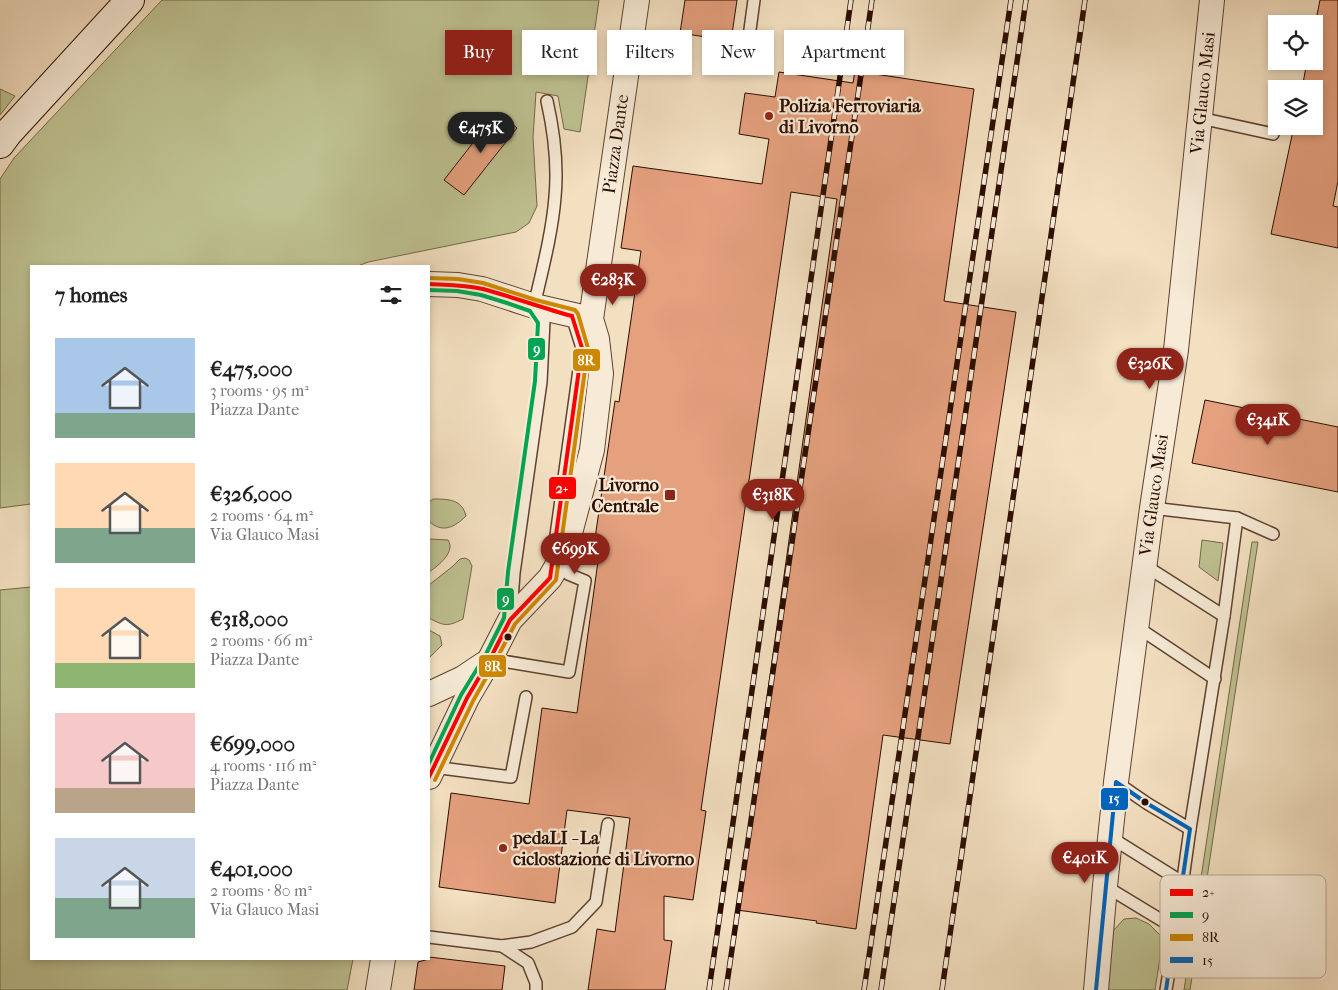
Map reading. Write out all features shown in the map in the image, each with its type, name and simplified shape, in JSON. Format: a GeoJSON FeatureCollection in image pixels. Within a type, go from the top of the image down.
{"type":"FeatureCollection","features":[{"type":"Feature","properties":{"kind":"main road"},"geometry":{"type":"LineString","coordinates":[[0,144],[36,101],[130,0]]}},
{"type":"Feature","properties":{"kind":"street","name":"Piazza Dante"},"geometry":{"type":"LineString","coordinates":[[431,772],[467,698],[510,620],[550,578],[565,552],[592,450],[601,374],[597,339],[562,313],[596,287],[637,0]]}},
{"type":"Feature","properties":{"kind":"street","name":"Via Glauco Masi"},"geometry":{"type":"LineString","coordinates":[[1096,990],[1104,886],[1116,782],[1144,565],[1176,350],[1212,0]]}},
{"type":"Feature","properties":{"kind":"street"},"geometry":{"type":"LineString","coordinates":[[430,284],[482,289],[562,313],[570,304],[596,287]]}},
{"type":"Feature","properties":{"kind":"street","name":"Piazza Dante"},"geometry":{"type":"LineString","coordinates":[[430,694],[463,678],[490,659]]}},
{"type":"Feature","properties":{"kind":"street"},"geometry":{"type":"LineString","coordinates":[[378,990],[383,960]]}},
{"type":"Feature","properties":{"kind":"lane"},"geometry":{"type":"LineString","coordinates":[[750,30],[754,0]]}},
{"type":"Feature","properties":{"kind":"lane"},"geometry":{"type":"LineString","coordinates":[[547,101],[551,119],[556,169],[555,198],[562,313]]}},
{"type":"Feature","properties":{"kind":"lane"},"geometry":{"type":"LineString","coordinates":[[1200,118],[1268,133]]}},
{"type":"Feature","properties":{"kind":"lane","name":"Piazza Dante"},"geometry":{"type":"LineString","coordinates":[[510,620],[514,573],[542,382],[544,321],[562,313],[582,348],[550,578]]}},
{"type":"Feature","properties":{"kind":"lane"},"geometry":{"type":"LineString","coordinates":[[1152,508],[1237,518],[1273,534]]}},
{"type":"Feature","properties":{"kind":"lane"},"geometry":{"type":"LineString","coordinates":[[1183,875],[1215,679],[1237,518]]}},
{"type":"Feature","properties":{"kind":"lane","name":"Piazza Dante"},"geometry":{"type":"LineString","coordinates":[[490,659],[569,672],[584,580],[568,574],[565,552]]}},
{"type":"Feature","properties":{"kind":"lane"},"geometry":{"type":"LineString","coordinates":[[1144,565],[1224,616]]}},
{"type":"Feature","properties":{"kind":"lane"},"geometry":{"type":"LineString","coordinates":[[1137,626],[1215,679]]}},
{"type":"Feature","properties":{"kind":"lane"},"geometry":{"type":"LineString","coordinates":[[431,772],[511,777],[526,697]]}},
{"type":"Feature","properties":{"kind":"lane"},"geometry":{"type":"LineString","coordinates":[[1116,782],[1190,829]]}},
{"type":"Feature","properties":{"kind":"lane"},"geometry":{"type":"LineString","coordinates":[[430,937],[502,946],[532,942],[572,927],[596,902],[608,824]]}},
{"type":"Feature","properties":{"kind":"lane"},"geometry":{"type":"LineString","coordinates":[[1110,838],[1171,875]]}},
{"type":"Feature","properties":{"kind":"lane"},"geometry":{"type":"LineString","coordinates":[[1104,886],[1160,919]]}},
{"type":"Feature","properties":{"kind":"lane"},"geometry":{"type":"LineString","coordinates":[[502,946],[528,963],[536,983],[536,990]]}},
{"type":"Feature","properties":{"kind":"green space"},"geometry":{"type":"Polygon","coordinates":[[[162,0],[599,0],[595,30],[522,30],[522,75],[588,75],[580,132],[564,129],[558,96],[536,92],[533,138],[537,206],[529,223],[516,232],[360,265],[30,265],[30,504],[0,508],[0,179],[14,158],[162,0]]]}},
{"type":"Feature","properties":{"kind":"green space"},"geometry":{"type":"Polygon","coordinates":[[[0,89],[15,96],[0,115],[0,89]]]}},
{"type":"Feature","properties":{"kind":"green space"},"geometry":{"type":"Polygon","coordinates":[[[433,499],[454,501],[461,506],[466,516],[448,528],[434,525],[430,522],[430,501],[433,499]]]}},
{"type":"Feature","properties":{"kind":"green space"},"geometry":{"type":"Polygon","coordinates":[[[430,539],[448,540],[450,549],[448,554],[430,571],[430,539]]]}},
{"type":"Feature","properties":{"kind":"green space"},"geometry":{"type":"Polygon","coordinates":[[[1202,540],[1223,543],[1218,581],[1199,567],[1202,540]]]}},
{"type":"Feature","properties":{"kind":"green space"},"geometry":{"type":"Polygon","coordinates":[[[1252,542],[1258,542],[1207,875],[1201,875],[1252,542]]]}},
{"type":"Feature","properties":{"kind":"green space"},"geometry":{"type":"Polygon","coordinates":[[[465,558],[469,560],[472,566],[463,619],[446,625],[438,623],[430,619],[430,584],[460,559],[465,558]]]}},
{"type":"Feature","properties":{"kind":"green space"},"geometry":{"type":"Polygon","coordinates":[[[30,587],[30,960],[353,960],[347,990],[0,990],[0,590],[30,587]]]}},
{"type":"Feature","properties":{"kind":"green space"},"geometry":{"type":"Polygon","coordinates":[[[430,631],[440,636],[442,645],[430,657],[430,631]]]}},
{"type":"Feature","properties":{"kind":"green space"},"geometry":{"type":"Polygon","coordinates":[[[1136,918],[1149,924],[1160,935],[1160,958],[1155,990],[1108,990],[1113,931],[1124,919],[1136,918]]]}},
{"type":"Feature","properties":{"kind":"green space"},"geometry":{"type":"Polygon","coordinates":[[[1186,978],[1192,978],[1190,990],[1184,990],[1186,978]]]}},
{"type":"Feature","properties":{"kind":"building"},"geometry":{"type":"Polygon","coordinates":[[[685,0],[737,0],[733,30],[702,30],[702,36],[692,35],[692,30],[680,30],[685,0]]]}},
{"type":"Feature","properties":{"kind":"building"},"geometry":{"type":"Polygon","coordinates":[[[1320,0],[1338,0],[1338,181],[1333,206],[1338,207],[1338,248],[1271,234],[1292,135],[1323,135],[1323,80],[1304,80],[1305,70],[1323,70],[1323,15],[1317,15],[1320,0]]]}},
{"type":"Feature","properties":{"kind":"building"},"geometry":{"type":"Polygon","coordinates":[[[779,72],[784,73],[784,75],[799,75],[853,83],[854,75],[881,75],[974,89],[944,301],[1016,312],[950,744],[883,735],[856,929],[816,923],[817,921],[737,910],[837,199],[791,192],[701,810],[706,811],[693,900],[664,896],[664,940],[672,941],[665,990],[588,990],[597,929],[615,932],[630,818],[567,810],[555,903],[439,887],[451,793],[529,804],[542,708],[577,713],[599,554],[593,552],[615,401],[619,402],[641,251],[621,248],[633,166],[762,184],[769,139],[739,134],[745,93],[775,97],[779,72]]]}},
{"type":"Feature","properties":{"kind":"building"},"geometry":{"type":"Polygon","coordinates":[[[497,112],[517,128],[464,195],[444,180],[497,112]]]}},
{"type":"Feature","properties":{"kind":"building"},"geometry":{"type":"Polygon","coordinates":[[[1205,400],[1338,427],[1338,492],[1192,463],[1205,400]]]}},
{"type":"Feature","properties":{"kind":"building"},"geometry":{"type":"Polygon","coordinates":[[[430,957],[505,966],[502,990],[414,990],[418,962],[430,960],[430,957]]]}},
{"type":"Feature","properties":{"kind":"railway"},"geometry":{"type":"LineString","coordinates":[[709,990],[851,0]]}},
{"type":"Feature","properties":{"kind":"railway"},"geometry":{"type":"LineString","coordinates":[[726,990],[872,0]]}},
{"type":"Feature","properties":{"kind":"railway"},"geometry":{"type":"LineString","coordinates":[[864,990],[1011,0]]}},
{"type":"Feature","properties":{"kind":"railway"},"geometry":{"type":"LineString","coordinates":[[881,990],[1026,0]]}},
{"type":"Feature","properties":{"kind":"railway"},"geometry":{"type":"LineString","coordinates":[[942,990],[1085,0]]}},
{"type":"Feature","properties":{"kind":"transit line","name":"8R"},"geometry":{"type":"LineString","coordinates":[[430,278],[458,279],[483,283],[575,310],[578,314],[588,348],[556,580],[515,624],[473,701],[435,780]]}},
{"type":"Feature","properties":{"kind":"transit line","name":"2+"},"geometry":{"type":"LineString","coordinates":[[430,284],[483,289],[572,316]]}},
{"type":"Feature","properties":{"kind":"transit line","name":"9"},"geometry":{"type":"LineString","coordinates":[[430,290],[457,291],[481,295],[530,311],[538,323],[535,381],[508,572],[504,618],[485,656],[461,695],[430,761]]}},
{"type":"Feature","properties":{"kind":"transit line","name":"2+"},"geometry":{"type":"LineString","coordinates":[[430,775],[467,698],[510,620],[550,578],[582,348],[572,316]]}},
{"type":"Feature","properties":{"kind":"transit line","name":"15"},"geometry":{"type":"LineString","coordinates":[[1096,990],[1116,782],[1190,829],[1183,875]]}},
{"type":"Feature","properties":{"kind":"transit line","name":"15"},"geometry":{"type":"LineString","coordinates":[[1166,990],[1168,978]]}},
{"type":"Feature","properties":{"kind":"place","name":"Polizia Ferroviaria di Livorno"},"geometry":{"type":"Point","coordinates":[769,116]}},
{"type":"Feature","properties":{"kind":"place","name":"Livorno Centrale"},"geometry":{"type":"Point","coordinates":[670,495]}},
{"type":"Feature","properties":{"kind":"place","name":"pedaLI - La ciclostazione di Livorno"},"geometry":{"type":"Point","coordinates":[503,848]}}]}
